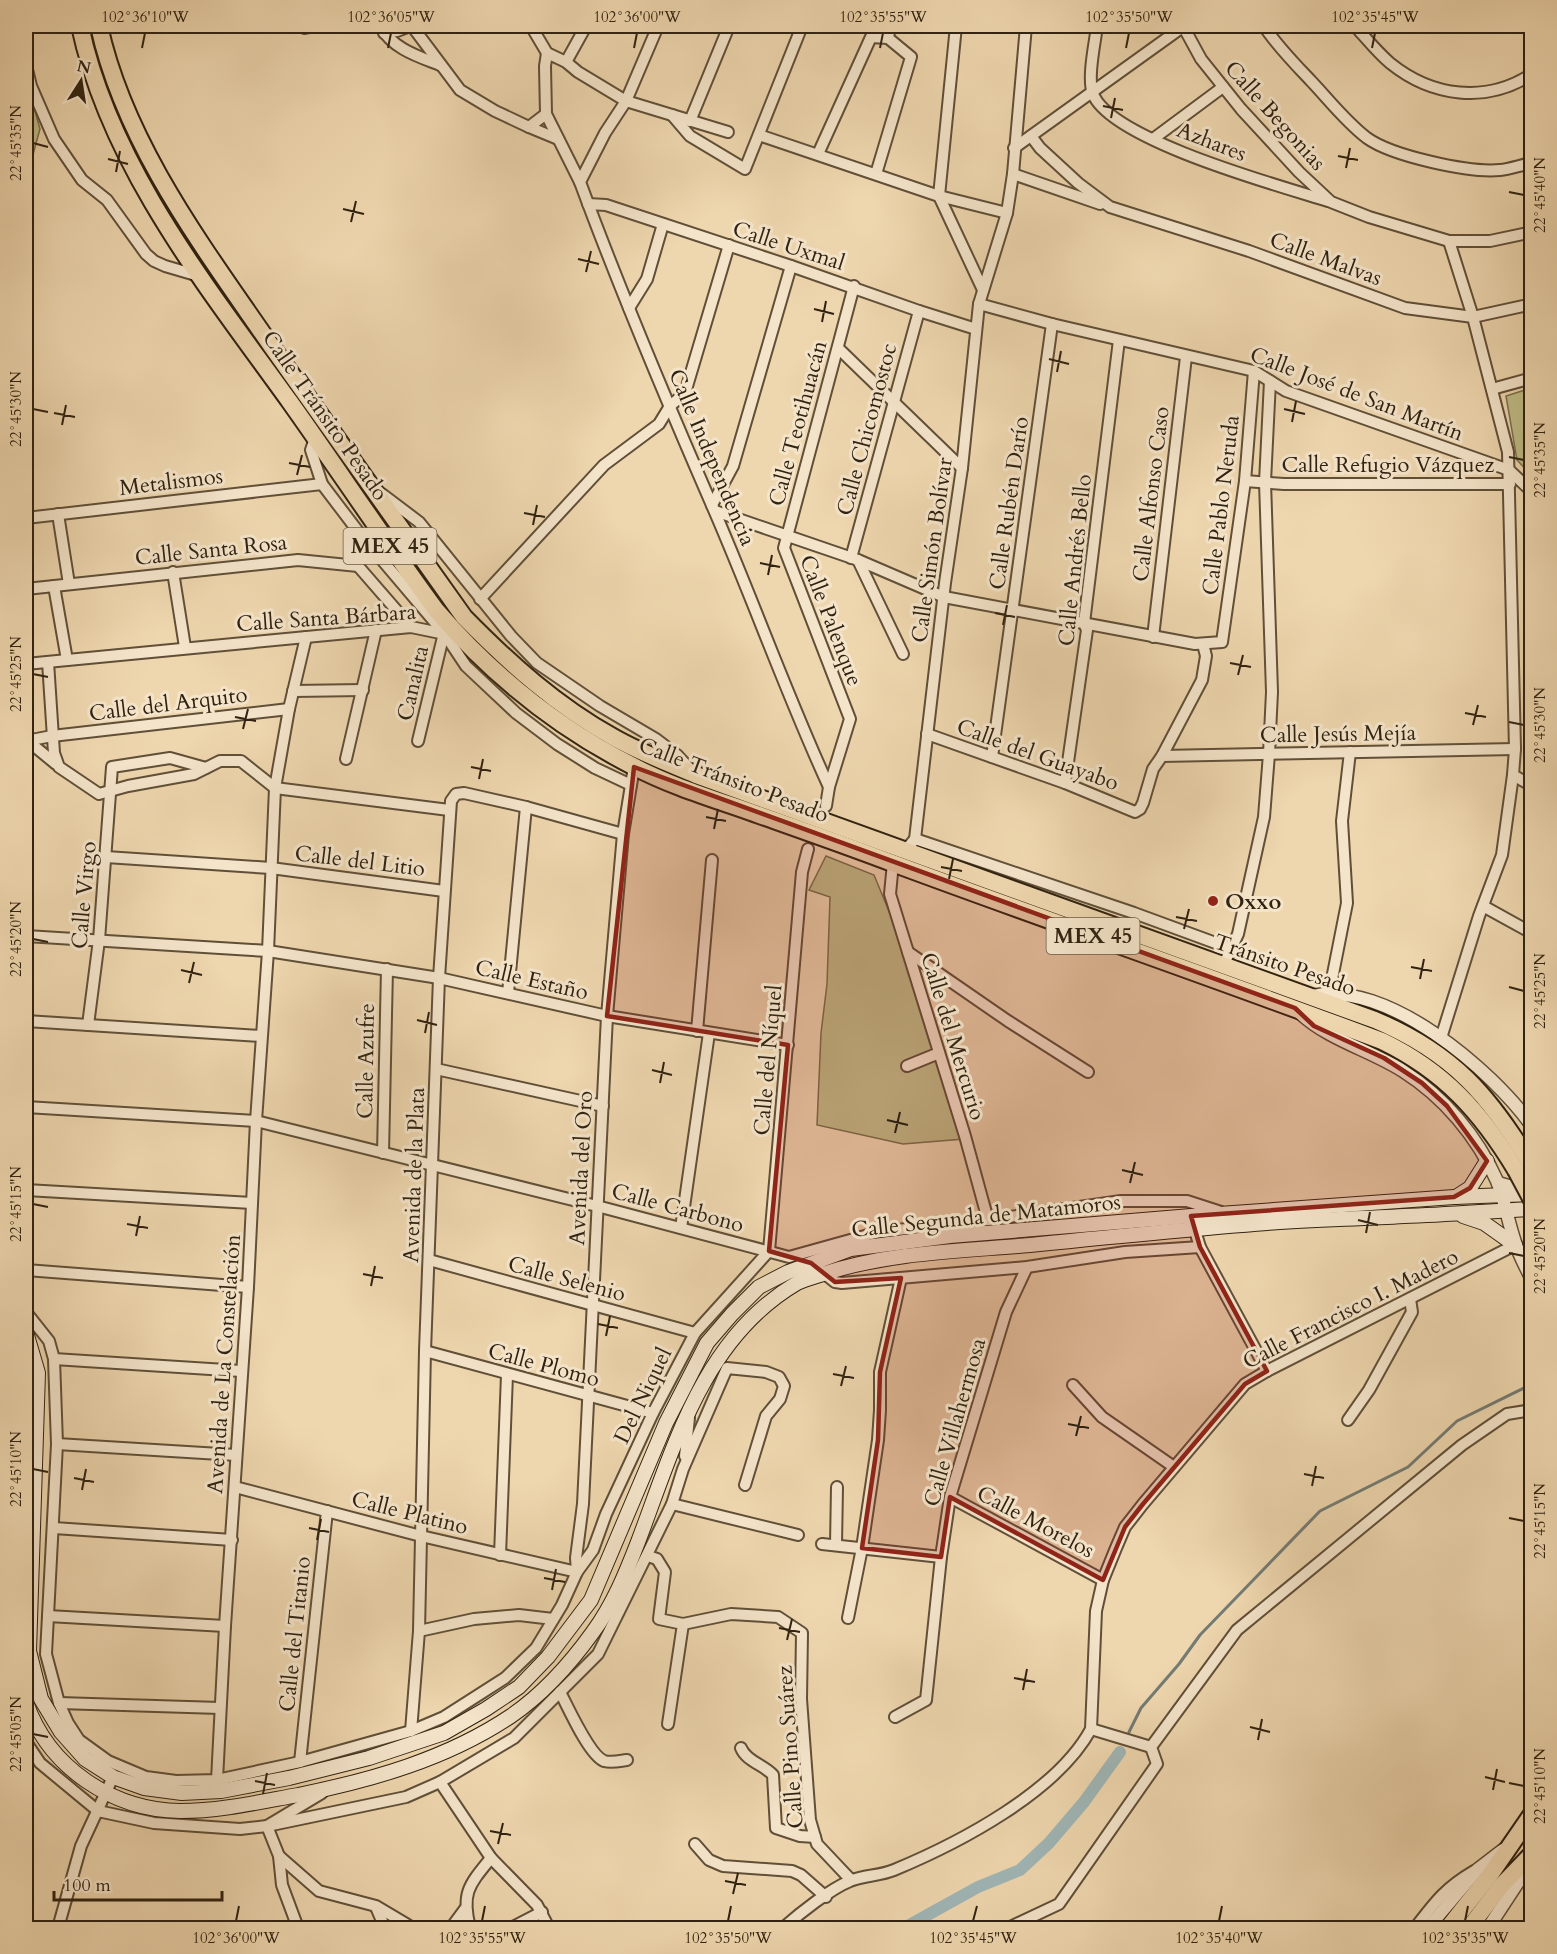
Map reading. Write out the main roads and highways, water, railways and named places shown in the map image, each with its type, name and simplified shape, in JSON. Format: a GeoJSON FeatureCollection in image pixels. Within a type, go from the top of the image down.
{"type":"FeatureCollection","features":[{"type":"Feature","properties":{"kind":"main road","name":"Calle Tránsito Pesado"},"geometry":{"type":"LineString","coordinates":[[80,26],[102,99],[122,146],[143,185],[199,276],[415,582],[466,645],[527,699],[564,727],[634,767],[692,792],[892,863]]}},
{"type":"Feature","properties":{"kind":"main road","name":"Calle Tránsito Pesado"},"geometry":{"type":"LineString","coordinates":[[99,26],[133,124],[169,191],[246,309],[369,484],[464,617],[496,650],[568,709],[613,737],[696,775],[910,845]]}},
{"type":"Feature","properties":{"kind":"main road","name":"Tránsito Pesado"},"geometry":{"type":"LineString","coordinates":[[910,845],[1223,966],[1403,1031],[1437,1052],[1488,1100],[1509,1128],[1526,1171]]}},
{"type":"Feature","properties":{"kind":"main road","name":"Tránsito Pesado"},"geometry":{"type":"LineString","coordinates":[[892,863],[1213,981],[1295,1008],[1399,1049],[1421,1062],[1458,1091],[1526,1171]]}},
{"type":"Feature","properties":{"kind":"main road"},"geometry":{"type":"LineString","coordinates":[[1454,1197],[1470,1188],[1487,1161]]}},
{"type":"Feature","properties":{"kind":"main road","name":"MEX 45"},"geometry":{"type":"LineString","coordinates":[[1526,1171],[1529,1202]]}},
{"type":"Feature","properties":{"kind":"main road","name":"Calle Segunda de Matamoros"},"geometry":{"type":"LineString","coordinates":[[26,1332],[38,1373],[29,1651],[41,1699],[61,1732],[85,1759],[113,1777],[144,1788],[182,1793],[221,1791],[289,1778],[369,1758],[444,1733],[519,1687],[548,1657],[591,1600],[666,1423],[707,1343],[759,1287],[788,1272],[851,1249],[901,1241],[1191,1215],[1454,1197],[1500,1189],[1529,1202]]}},
{"type":"Feature","properties":{"kind":"main road","name":"Calle Segunda de Matamoros"},"geometry":{"type":"LineString","coordinates":[[26,1702],[37,1728],[59,1757],[75,1773],[106,1794],[141,1805],[175,1811],[210,1810],[330,1788],[437,1756],[511,1716],[563,1671],[596,1628],[611,1603],[630,1562],[691,1405],[716,1361],[748,1320],[801,1281],[844,1266],[906,1256],[1271,1222],[1508,1210],[1529,1202]]}},
{"type":"Feature","properties":{"kind":"main road"},"geometry":{"type":"LineString","coordinates":[[1455,1214],[1484,1223],[1515,1245]]}},
{"type":"Feature","properties":{"kind":"main road"},"geometry":{"type":"LineString","coordinates":[[1448,1929],[1490,1875],[1532,1814]]}},
{"type":"Feature","properties":{"kind":"main road"},"geometry":{"type":"LineString","coordinates":[[1469,1929],[1501,1886],[1532,1854]]}},
{"type":"Feature","properties":{"kind":"waterway"},"geometry":{"type":"LineString","coordinates":[[1129,1732],[1141,1708],[1179,1664],[1200,1635],[1320,1511],[1408,1467],[1457,1421],[1532,1384]]}},
{"type":"Feature","properties":{"kind":"waterway"},"geometry":{"type":"LineString","coordinates":[[904,1928],[978,1887],[1020,1870],[1049,1843],[1084,1802],[1120,1752]]}},
{"type":"Feature","properties":{"kind":"place","name":"Oxxo"},"geometry":{"type":"Point","coordinates":[1213,901]}}]}
